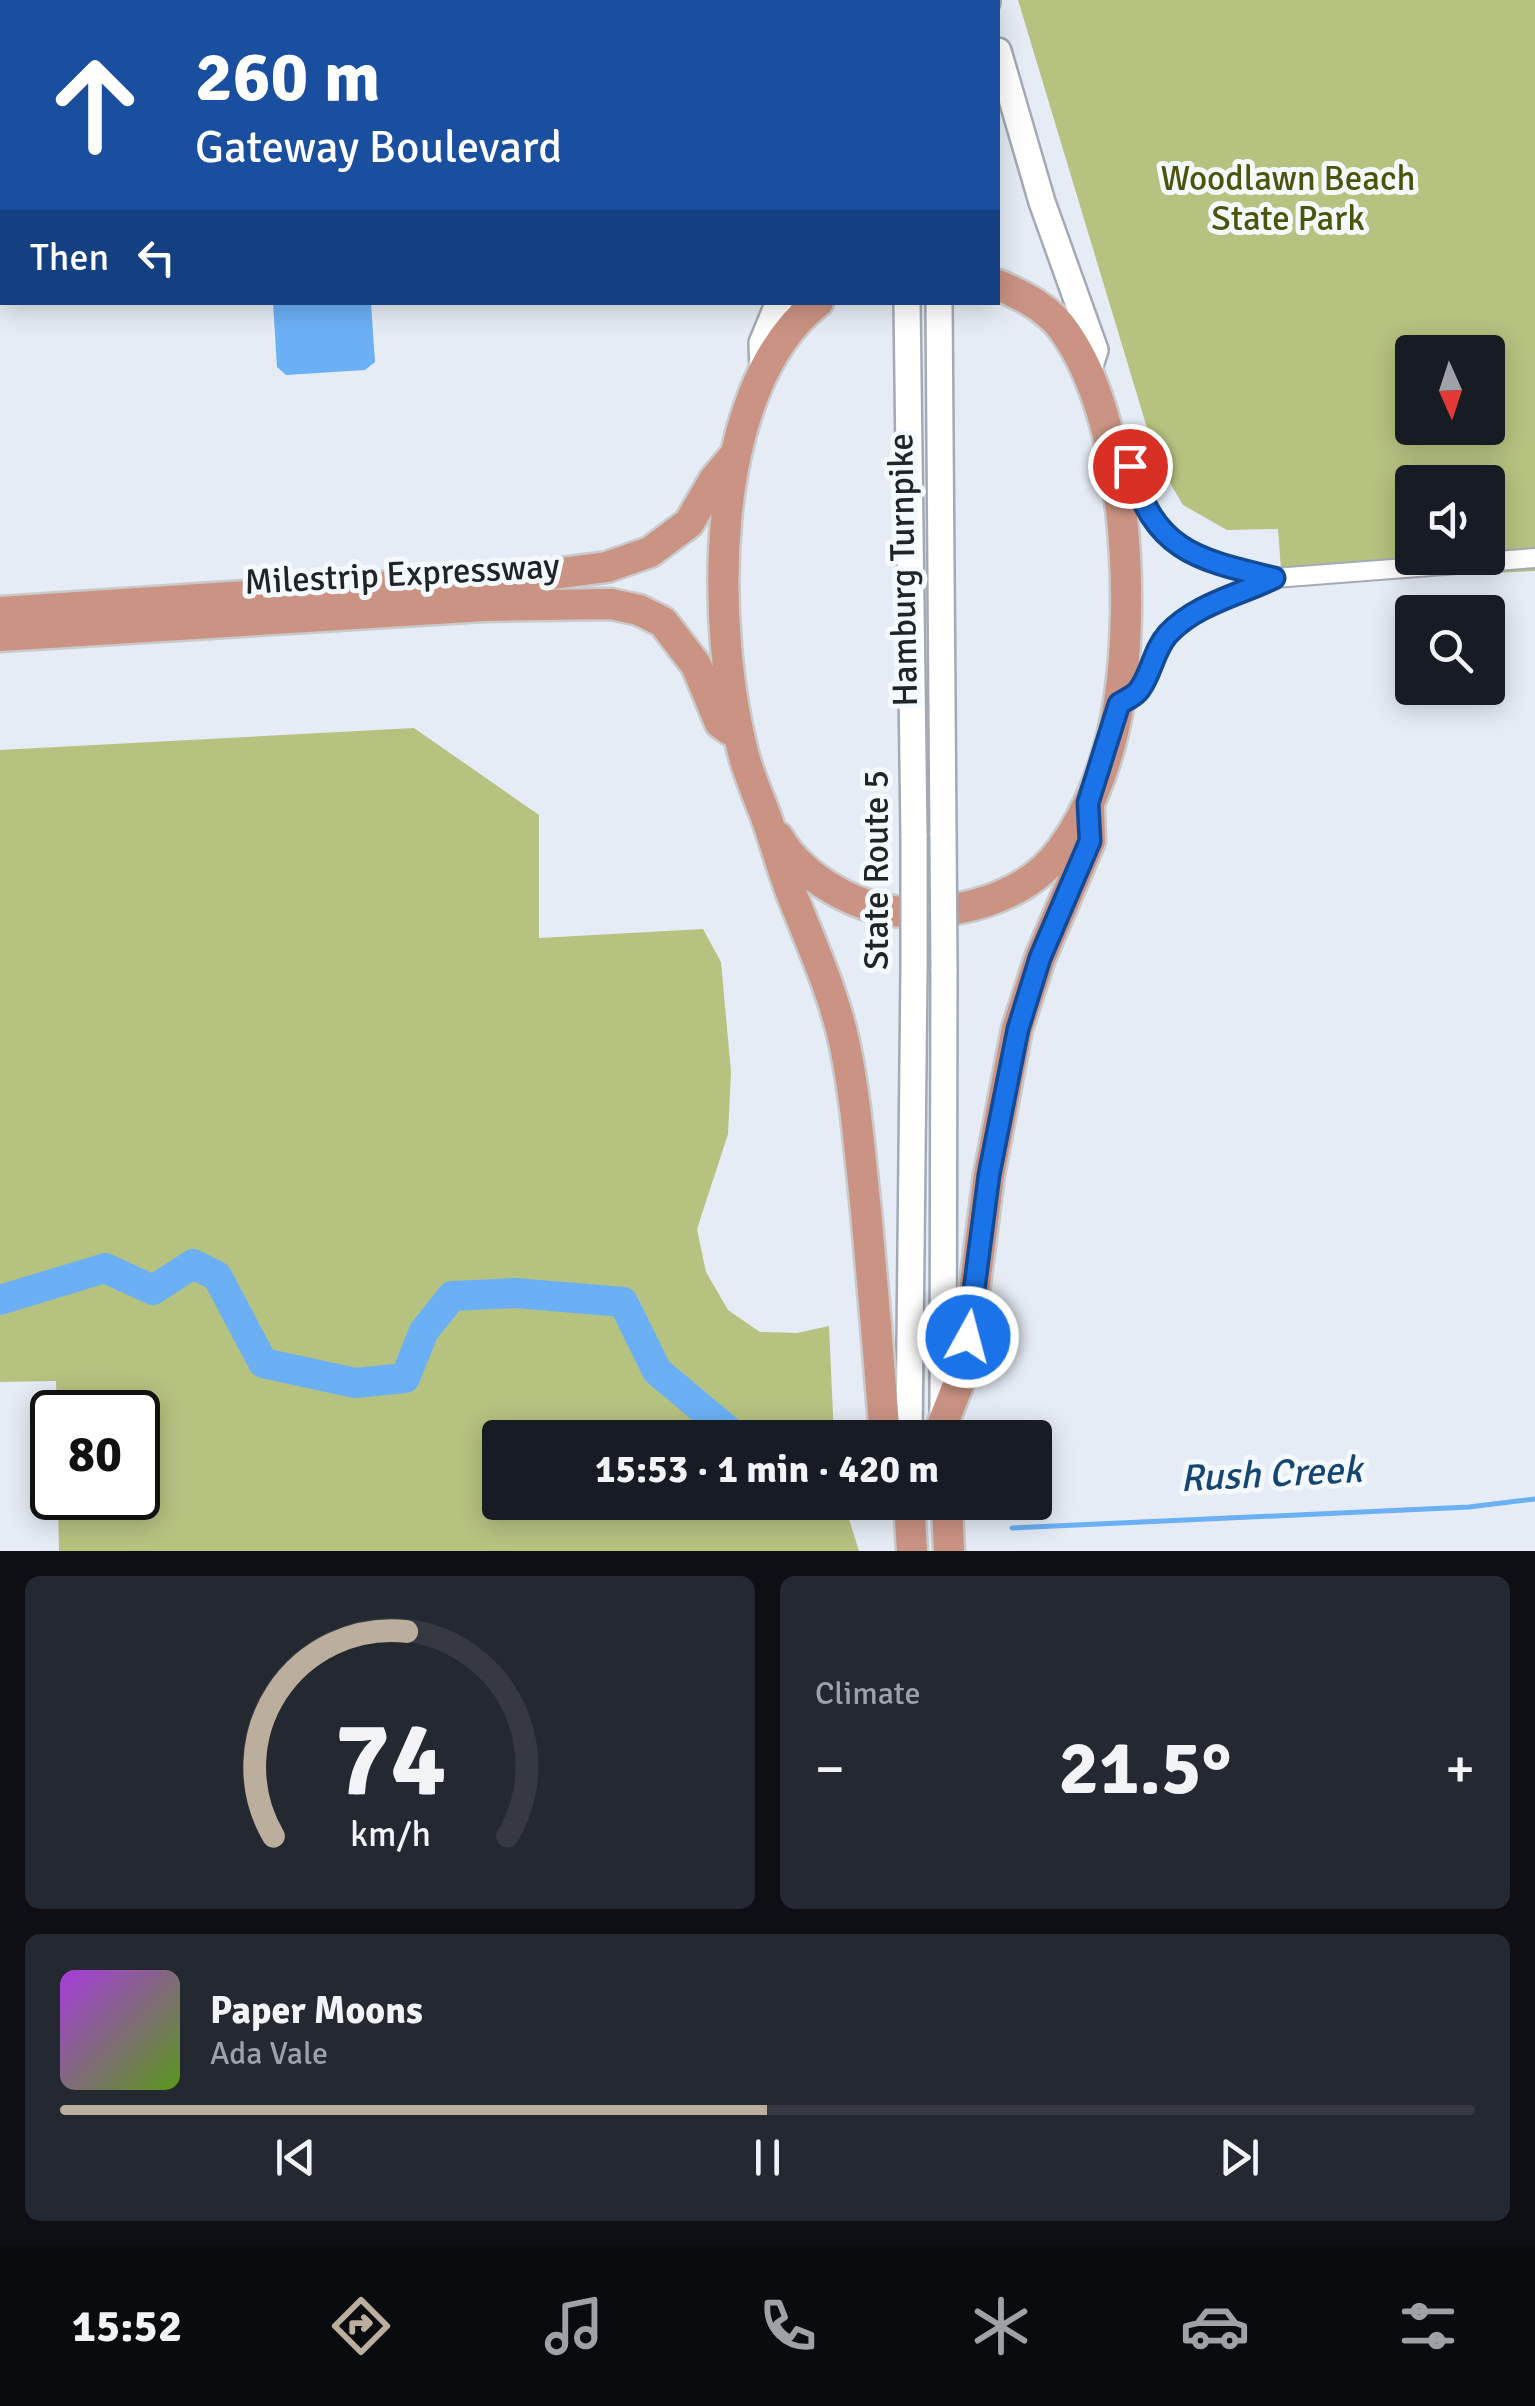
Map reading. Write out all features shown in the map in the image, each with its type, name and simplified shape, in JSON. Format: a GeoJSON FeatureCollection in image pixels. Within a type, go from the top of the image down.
{"type":"FeatureCollection","features":[{"type":"Feature","properties":{"kind":"highway"},"geometry":{"type":"LineString","coordinates":[[765,814],[785,849],[810,873],[841,894],[895,912],[928,913],[989,902],[1014,890],[1060,852],[1088,803],[1119,704],[1125,578],[1111,446],[1088,372],[1065,330],[1030,300],[1000,286]]}},
{"type":"Feature","properties":{"kind":"highway"},"geometry":{"type":"LineString","coordinates":[[815,305],[782,338],[763,371],[737,453],[724,548],[723,592],[727,654],[740,738],[796,907],[832,994],[846,1049],[861,1162],[883,1420]]}},
{"type":"Feature","properties":{"kind":"highway","name":"Milestrip Expressway"},"geometry":{"type":"LineString","coordinates":[[0,612],[523,578],[607,567],[650,552],[690,523],[714,480],[737,453]]}},
{"type":"Feature","properties":{"kind":"highway","name":"Milestrip Expressway"},"geometry":{"type":"LineString","coordinates":[[0,636],[484,606],[611,604],[639,610],[663,622],[696,665],[720,723],[740,738]]}},
{"type":"Feature","properties":{"kind":"highway"},"geometry":{"type":"LineString","coordinates":[[946,1420],[964,1370],[992,1157],[1018,1029],[1040,958],[1090,841],[1088,803]]}},
{"type":"Feature","properties":{"kind":"highway"},"geometry":{"type":"LineString","coordinates":[[910,1520],[912,1551]]}},
{"type":"Feature","properties":{"kind":"highway"},"geometry":{"type":"LineString","coordinates":[[948,1520],[949,1551]]}},
{"type":"Feature","properties":{"kind":"main road"},"geometry":{"type":"LineString","coordinates":[[1000,58],[1037,187],[1094,350],[1088,372]]}},
{"type":"Feature","properties":{"kind":"main road"},"geometry":{"type":"LineString","coordinates":[[763,371],[762,343],[778,305]]}},
{"type":"Feature","properties":{"kind":"main road","name":"State Route 5"},"geometry":{"type":"LineString","coordinates":[[907,305],[914,837],[910,1420]]}},
{"type":"Feature","properties":{"kind":"main road","name":"Hamburg Turnpike"},"geometry":{"type":"LineString","coordinates":[[940,305],[943,1420]]}},
{"type":"Feature","properties":{"kind":"street"},"geometry":{"type":"LineString","coordinates":[[1111,446],[1130,466],[1138,493],[1158,526],[1186,551],[1209,562],[1274,578],[1535,558]]}},
{"type":"Feature","properties":{"kind":"street"},"geometry":{"type":"LineString","coordinates":[[1119,704],[1138,692],[1155,651],[1170,632],[1217,601],[1274,578]]}},
{"type":"Feature","properties":{"kind":"green space","name":"Woodlawn Beach State Park"},"geometry":{"type":"Polygon","coordinates":[[[1018,0],[1535,0],[1535,571],[1505,572],[1505,465],[1395,465],[1395,575],[1451,575],[1282,583],[1278,529],[1227,530],[1183,505],[1157,461],[1018,0]]]}},
{"type":"Feature","properties":{"kind":"green space"},"geometry":{"type":"Polygon","coordinates":[[[414,728],[539,815],[539,938],[703,929],[721,962],[731,1072],[728,1134],[697,1229],[706,1272],[728,1310],[760,1332],[797,1333],[829,1326],[833,1420],[482,1420],[482,1520],[849,1520],[859,1551],[59,1551],[58,1520],[160,1520],[160,1390],[56,1390],[56,1381],[0,1382],[0,750],[414,728]]]}},
{"type":"Feature","properties":{"kind":"water"},"geometry":{"type":"Polygon","coordinates":[[[273,305],[371,305],[375,362],[365,370],[286,375],[277,367],[273,305]]]}},
{"type":"Feature","properties":{"kind":"waterway","name":"Rush Creek"},"geometry":{"type":"LineString","coordinates":[[0,1300],[105,1268],[153,1290],[193,1264],[217,1276],[263,1363],[355,1383],[405,1378],[424,1331],[452,1296],[515,1293],[623,1302],[657,1371],[716,1420]]}},
{"type":"Feature","properties":{"kind":"waterway","name":"Rush Creek"},"geometry":{"type":"LineString","coordinates":[[1012,1528],[1469,1507],[1535,1499]]}},
{"type":"Feature","properties":{"kind":"route"},"geometry":{"type":"LineString","coordinates":[[968,1337],[989,1175],[1018,1029],[1040,958],[1090,841],[1088,803],[1100,775],[1119,704],[1138,692],[1155,651],[1183,621],[1217,601],[1274,578],[1209,562],[1186,551],[1158,526],[1144,505],[1130,466]]}}]}
